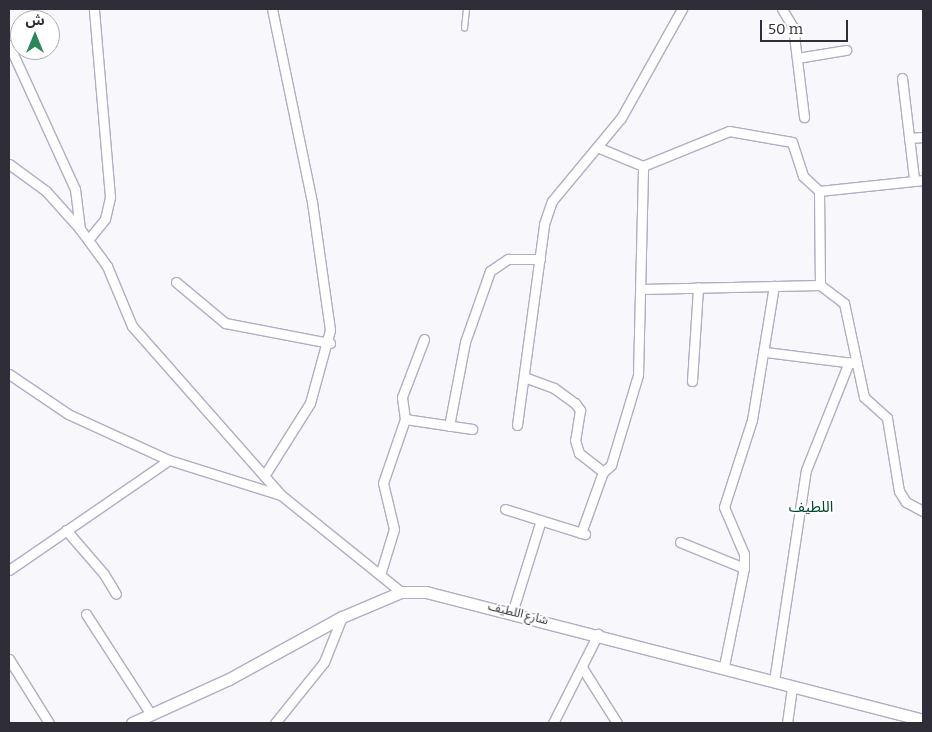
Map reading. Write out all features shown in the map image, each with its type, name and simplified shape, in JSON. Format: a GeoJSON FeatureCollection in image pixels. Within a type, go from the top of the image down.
{"type":"FeatureCollection","features":[{"type":"Feature","properties":{"kind":"street"},"geometry":{"type":"LineString","coordinates":[[88,240],[105,219],[110,197],[94,9]]}},
{"type":"Feature","properties":{"kind":"street"},"geometry":{"type":"LineString","coordinates":[[264,476],[310,403],[330,344],[323,266],[272,9]]}},
{"type":"Feature","properties":{"kind":"street"},"geometry":{"type":"LineString","coordinates":[[517,425],[540,259],[552,201],[621,118],[682,9]]}},
{"type":"Feature","properties":{"kind":"street"},"geometry":{"type":"LineString","coordinates":[[782,9],[790,16],[804,117]]}},
{"type":"Feature","properties":{"kind":"street"},"geometry":{"type":"LineString","coordinates":[[9,45],[75,189],[80,229]]}},
{"type":"Feature","properties":{"kind":"street"},"geometry":{"type":"LineString","coordinates":[[797,58],[846,50]]}},
{"type":"Feature","properties":{"kind":"street"},"geometry":{"type":"LineString","coordinates":[[819,191],[919,180],[909,138],[902,78]]}},
{"type":"Feature","properties":{"kind":"street"},"geometry":{"type":"LineString","coordinates":[[597,147],[643,166],[729,131],[754,132],[792,142],[803,176],[819,191],[820,285]]}},
{"type":"Feature","properties":{"kind":"street"},"geometry":{"type":"LineString","coordinates":[[909,138],[923,137]]}},
{"type":"Feature","properties":{"kind":"street"},"geometry":{"type":"LineString","coordinates":[[9,164],[46,191],[80,229],[107,266],[132,326],[281,495],[402,592]]}},
{"type":"Feature","properties":{"kind":"street"},"geometry":{"type":"LineString","coordinates":[[505,509],[584,534],[603,472],[611,465],[638,375],[642,289],[643,166]]}},
{"type":"Feature","properties":{"kind":"street"},"geometry":{"type":"LineString","coordinates":[[449,426],[465,342],[490,272],[508,259],[540,259]]}},
{"type":"Feature","properties":{"kind":"street"},"geometry":{"type":"LineString","coordinates":[[176,282],[225,323],[330,344]]}},
{"type":"Feature","properties":{"kind":"street"},"geometry":{"type":"LineString","coordinates":[[642,289],[698,286],[820,285],[844,303],[853,363],[864,396],[887,418],[898,491],[906,502],[923,511]]}},
{"type":"Feature","properties":{"kind":"street"},"geometry":{"type":"LineString","coordinates":[[692,382],[698,286]]}},
{"type":"Feature","properties":{"kind":"street"},"geometry":{"type":"LineString","coordinates":[[724,666],[744,568],[744,554],[724,506],[752,420],[766,352],[774,286]]}},
{"type":"Feature","properties":{"kind":"street"},"geometry":{"type":"LineString","coordinates":[[380,575],[394,529],[383,483],[405,419],[402,396],[424,339]]}},
{"type":"Feature","properties":{"kind":"street"},"geometry":{"type":"LineString","coordinates":[[766,352],[853,363]]}},
{"type":"Feature","properties":{"kind":"street"},"geometry":{"type":"LineString","coordinates":[[774,681],[806,470],[853,363]]}},
{"type":"Feature","properties":{"kind":"street"},"geometry":{"type":"LineString","coordinates":[[9,374],[68,414],[169,460],[281,495]]}},
{"type":"Feature","properties":{"kind":"street"},"geometry":{"type":"LineString","coordinates":[[524,377],[554,388],[575,403],[580,410],[575,440],[579,453],[603,472]]}},
{"type":"Feature","properties":{"kind":"street"},"geometry":{"type":"LineString","coordinates":[[405,419],[472,429]]}},
{"type":"Feature","properties":{"kind":"street"},"geometry":{"type":"LineString","coordinates":[[9,570],[169,460]]}},
{"type":"Feature","properties":{"kind":"street"},"geometry":{"type":"LineString","coordinates":[[512,613],[541,520]]}},
{"type":"Feature","properties":{"kind":"street"},"geometry":{"type":"LineString","coordinates":[[66,530],[104,574],[116,594]]}},
{"type":"Feature","properties":{"kind":"street"},"geometry":{"type":"LineString","coordinates":[[680,542],[744,568]]}},
{"type":"Feature","properties":{"kind":"street","name":"شارع اللطيف"},"geometry":{"type":"LineString","coordinates":[[142,719],[229,678],[342,618],[402,592],[426,592],[724,666],[923,720]]}},
{"type":"Feature","properties":{"kind":"street"},"geometry":{"type":"LineString","coordinates":[[86,614],[142,719]]}},
{"type":"Feature","properties":{"kind":"street"},"geometry":{"type":"LineString","coordinates":[[275,723],[328,655],[342,618]]}},
{"type":"Feature","properties":{"kind":"street"},"geometry":{"type":"LineString","coordinates":[[553,723],[583,669],[598,634]]}},
{"type":"Feature","properties":{"kind":"street"},"geometry":{"type":"LineString","coordinates":[[9,659],[49,723]]}},
{"type":"Feature","properties":{"kind":"street"},"geometry":{"type":"LineString","coordinates":[[583,669],[617,723]]}},
{"type":"Feature","properties":{"kind":"street"},"geometry":{"type":"LineString","coordinates":[[787,723],[792,686]]}},
{"type":"Feature","properties":{"kind":"lane"},"geometry":{"type":"LineString","coordinates":[[464,28],[466,9]]}},
{"type":"Feature","properties":{"kind":"district","name":"اللطيف"},"geometry":{"type":"Point","coordinates":[811,508]}}]}
